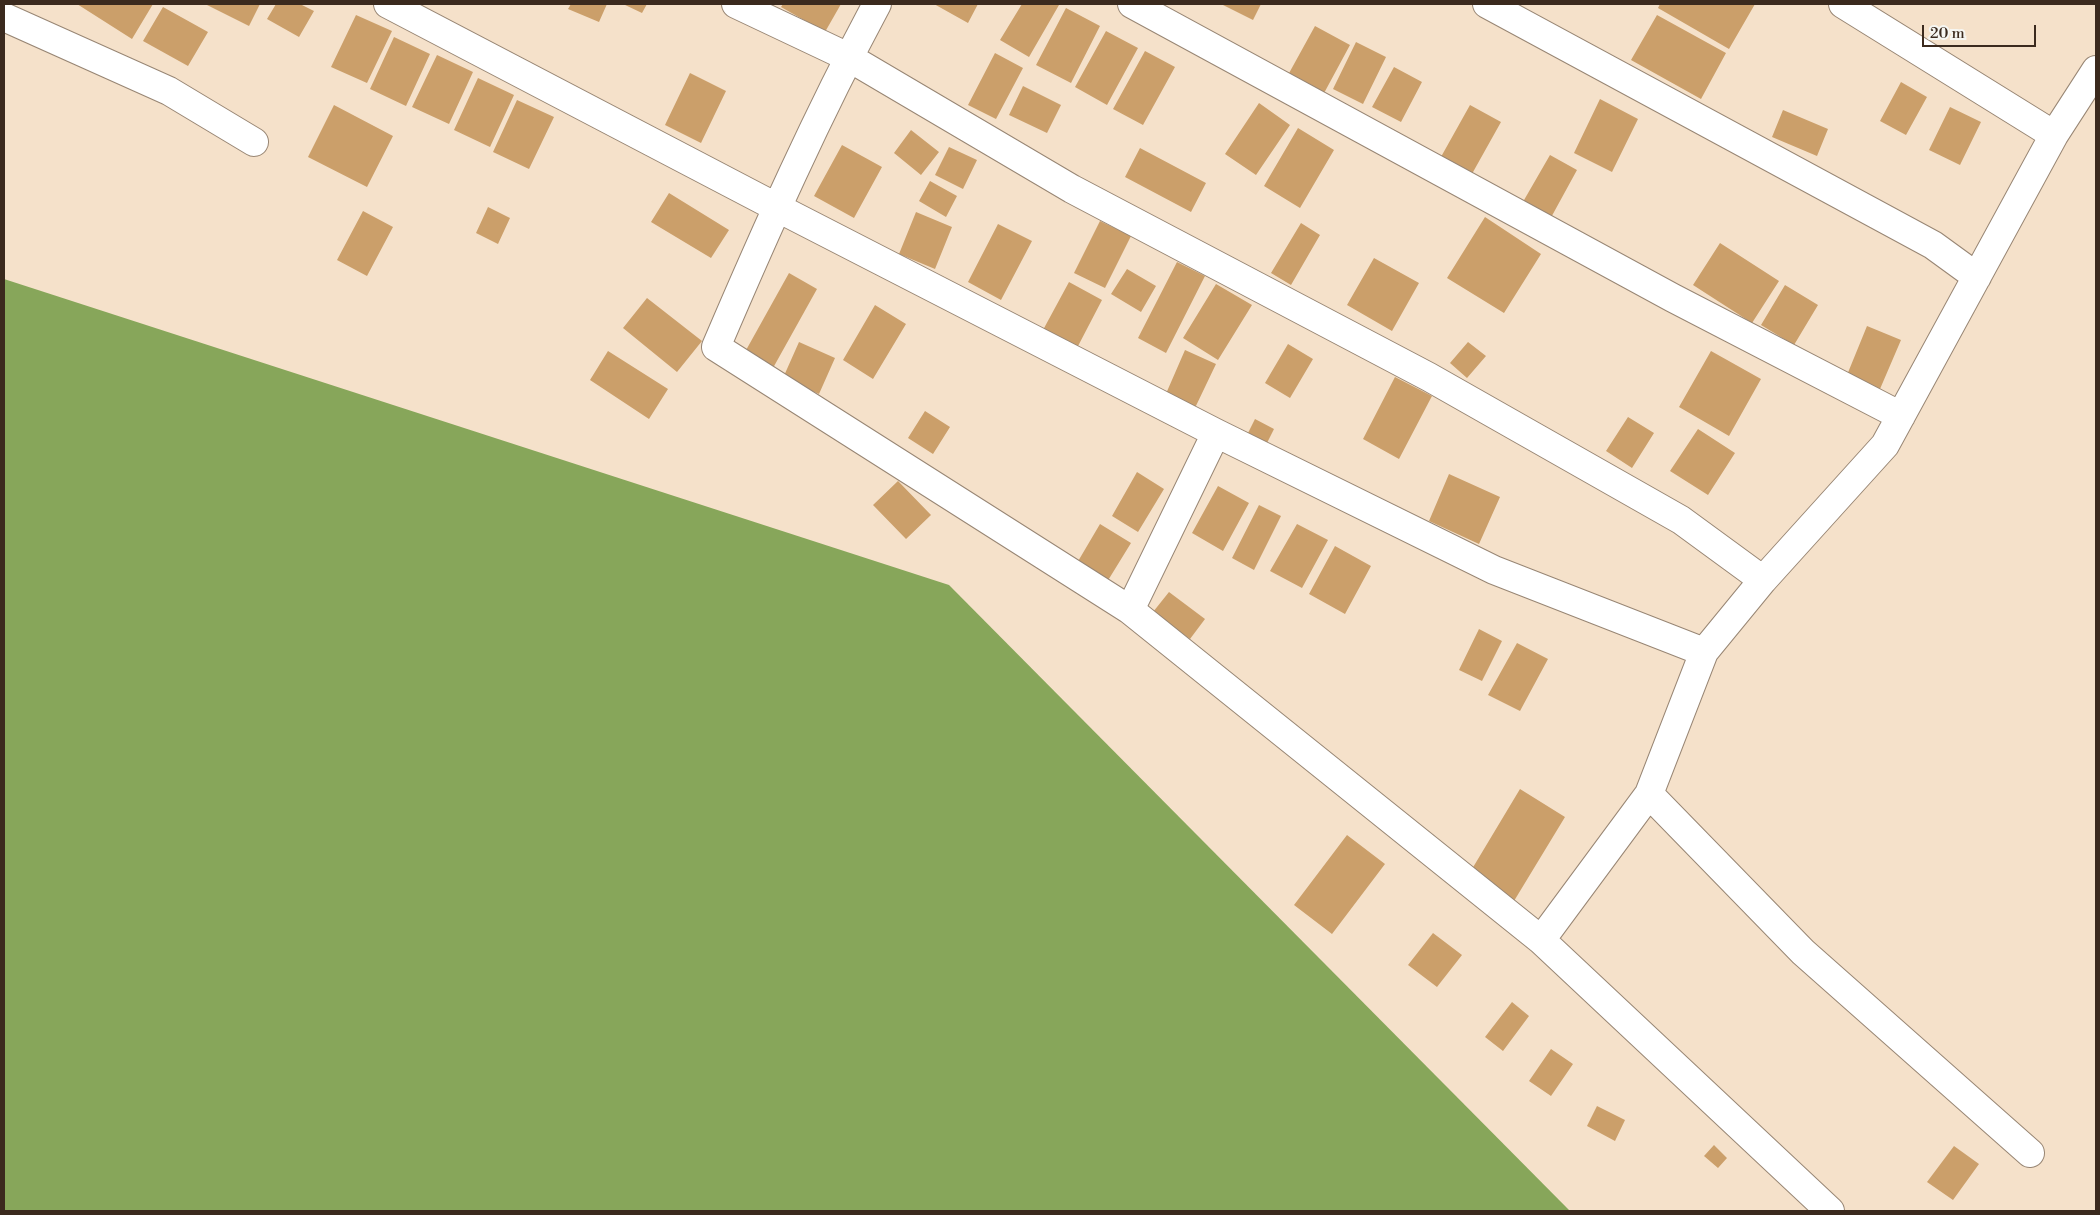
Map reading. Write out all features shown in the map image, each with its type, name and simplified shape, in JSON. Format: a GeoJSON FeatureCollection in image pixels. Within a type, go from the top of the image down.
{"type":"FeatureCollection","features":[{"type":"Feature","properties":{"kind":"street"},"geometry":{"type":"LineString","coordinates":[[388,4],[776,207],[1216,433],[1494,570],[1704,652]]}},
{"type":"Feature","properties":{"kind":"street"},"geometry":{"type":"LineString","coordinates":[[736,4],[848,58],[1072,189],[1429,377],[1681,520],[1763,580]]}},
{"type":"Feature","properties":{"kind":"street"},"geometry":{"type":"LineString","coordinates":[[877,4],[848,58],[776,207],[716,347],[1130,610],[1541,940],[1830,1211]]}},
{"type":"Feature","properties":{"kind":"street"},"geometry":{"type":"LineString","coordinates":[[1132,4],[1673,298],[1901,416]]}},
{"type":"Feature","properties":{"kind":"street"},"geometry":{"type":"LineString","coordinates":[[1487,4],[1933,245],[1977,277]]}},
{"type":"Feature","properties":{"kind":"street"},"geometry":{"type":"LineString","coordinates":[[1843,4],[2054,135]]}},
{"type":"Feature","properties":{"kind":"street"},"geometry":{"type":"LineString","coordinates":[[4,17],[169,92],[254,142]]}},
{"type":"Feature","properties":{"kind":"street"},"geometry":{"type":"LineString","coordinates":[[1541,940],[1649,794],[1704,652],[1763,580],[1885,445],[2054,135],[2096,70]]}},
{"type":"Feature","properties":{"kind":"street"},"geometry":{"type":"LineString","coordinates":[[1130,610],[1216,433]]}},
{"type":"Feature","properties":{"kind":"street"},"geometry":{"type":"LineString","coordinates":[[1649,794],[1803,952],[2030,1153]]}},
{"type":"Feature","properties":{"kind":"green space"},"geometry":{"type":"Polygon","coordinates":[[[4,279],[949,585],[1570,1211],[4,1211],[4,279]]]}},
{"type":"Feature","properties":{"kind":"building"},"geometry":{"type":"Polygon","coordinates":[[[77,4],[153,4],[132,39],[77,4]]]}},
{"type":"Feature","properties":{"kind":"building"},"geometry":{"type":"Polygon","coordinates":[[[205,4],[260,4],[249,26],[205,4]]]}},
{"type":"Feature","properties":{"kind":"building"},"geometry":{"type":"Polygon","coordinates":[[[276,4],[300,4],[314,11],[299,37],[267,19],[276,4]]]}},
{"type":"Feature","properties":{"kind":"building"},"geometry":{"type":"Polygon","coordinates":[[[571,4],[607,4],[599,22],[568,9],[571,4]]]}},
{"type":"Feature","properties":{"kind":"building"},"geometry":{"type":"Polygon","coordinates":[[[623,4],[647,4],[642,13],[623,4]]]}},
{"type":"Feature","properties":{"kind":"building"},"geometry":{"type":"Polygon","coordinates":[[[783,4],[841,4],[825,32],[781,7],[783,4]]]}},
{"type":"Feature","properties":{"kind":"building"},"geometry":{"type":"Polygon","coordinates":[[[934,4],[978,4],[968,23],[934,4]]]}},
{"type":"Feature","properties":{"kind":"building"},"geometry":{"type":"Polygon","coordinates":[[[1022,4],[1059,5],[1029,57],[1000,40],[1022,4]]]}},
{"type":"Feature","properties":{"kind":"building"},"geometry":{"type":"Polygon","coordinates":[[[1221,4],[1261,4],[1253,20],[1221,4]]]}},
{"type":"Feature","properties":{"kind":"building"},"geometry":{"type":"Polygon","coordinates":[[[1660,4],[1755,4],[1729,49],[1658,8],[1660,4]]]}},
{"type":"Feature","properties":{"kind":"building"},"geometry":{"type":"Polygon","coordinates":[[[163,7],[208,32],[188,66],[143,41],[163,7]]]}},
{"type":"Feature","properties":{"kind":"building"},"geometry":{"type":"Polygon","coordinates":[[[1066,8],[1100,26],[1071,83],[1036,65],[1066,8]]]}},
{"type":"Feature","properties":{"kind":"building"},"geometry":{"type":"Polygon","coordinates":[[[356,15],[392,31],[367,83],[331,67],[356,15]]]}},
{"type":"Feature","properties":{"kind":"building"},"geometry":{"type":"Polygon","coordinates":[[[1657,15],[1726,53],[1701,99],[1631,60],[1657,15]]]}},
{"type":"Feature","properties":{"kind":"building"},"geometry":{"type":"Polygon","coordinates":[[[1315,26],[1350,45],[1323,95],[1288,75],[1315,26]]]}},
{"type":"Feature","properties":{"kind":"building"},"geometry":{"type":"Polygon","coordinates":[[[1106,31],[1138,48],[1107,105],[1075,87],[1106,31]]]}},
{"type":"Feature","properties":{"kind":"building"},"geometry":{"type":"Polygon","coordinates":[[[394,37],[430,54],[406,106],[370,89],[394,37]]]}},
{"type":"Feature","properties":{"kind":"building"},"geometry":{"type":"Polygon","coordinates":[[[1356,42],[1386,57],[1363,104],[1333,89],[1356,42]]]}},
{"type":"Feature","properties":{"kind":"building"},"geometry":{"type":"Polygon","coordinates":[[[1145,51],[1175,67],[1143,125],[1113,109],[1145,51]]]}},
{"type":"Feature","properties":{"kind":"building"},"geometry":{"type":"Polygon","coordinates":[[[995,53],[1023,68],[996,119],[968,105],[995,53]]]}},
{"type":"Feature","properties":{"kind":"building"},"geometry":{"type":"Polygon","coordinates":[[[437,55],[473,72],[449,124],[412,107],[437,55]]]}},
{"type":"Feature","properties":{"kind":"building"},"geometry":{"type":"Polygon","coordinates":[[[1394,67],[1422,82],[1401,122],[1372,107],[1394,67]]]}},
{"type":"Feature","properties":{"kind":"building"},"geometry":{"type":"Polygon","coordinates":[[[690,73],[726,91],[701,143],[665,125],[690,73]]]}},
{"type":"Feature","properties":{"kind":"building"},"geometry":{"type":"Polygon","coordinates":[[[478,78],[514,95],[490,147],[454,130],[478,78]]]}},
{"type":"Feature","properties":{"kind":"building"},"geometry":{"type":"Polygon","coordinates":[[[1901,82],[1927,97],[1906,135],[1880,121],[1901,82]]]}},
{"type":"Feature","properties":{"kind":"building"},"geometry":{"type":"Polygon","coordinates":[[[1023,86],[1061,105],[1047,133],[1009,115],[1023,86]]]}},
{"type":"Feature","properties":{"kind":"building"},"geometry":{"type":"Polygon","coordinates":[[[1600,99],[1638,119],[1612,172],[1574,153],[1600,99]]]}},
{"type":"Feature","properties":{"kind":"building"},"geometry":{"type":"Polygon","coordinates":[[[517,100],[554,117],[529,169],[493,152],[517,100]]]}},
{"type":"Feature","properties":{"kind":"building"},"geometry":{"type":"Polygon","coordinates":[[[1259,103],[1290,125],[1256,175],[1225,154],[1259,103]]]}},
{"type":"Feature","properties":{"kind":"building"},"geometry":{"type":"Polygon","coordinates":[[[334,105],[393,136],[367,187],[308,157],[334,105]]]}},
{"type":"Feature","properties":{"kind":"building"},"geometry":{"type":"Polygon","coordinates":[[[1470,105],[1501,122],[1468,181],[1437,164],[1470,105]]]}},
{"type":"Feature","properties":{"kind":"building"},"geometry":{"type":"Polygon","coordinates":[[[1950,107],[1981,122],[1960,165],[1929,150],[1950,107]]]}},
{"type":"Feature","properties":{"kind":"building"},"geometry":{"type":"Polygon","coordinates":[[[1783,110],[1828,129],[1817,156],[1772,137],[1783,110]]]}},
{"type":"Feature","properties":{"kind":"building"},"geometry":{"type":"Polygon","coordinates":[[[1298,128],[1334,150],[1300,208],[1264,186],[1298,128]]]}},
{"type":"Feature","properties":{"kind":"building"},"geometry":{"type":"Polygon","coordinates":[[[911,130],[939,152],[921,175],[894,153],[911,130]]]}},
{"type":"Feature","properties":{"kind":"building"},"geometry":{"type":"Polygon","coordinates":[[[842,145],[882,167],[854,218],[814,196],[842,145]]]}},
{"type":"Feature","properties":{"kind":"building"},"geometry":{"type":"Polygon","coordinates":[[[949,147],[977,160],[963,189],[935,175],[949,147]]]}},
{"type":"Feature","properties":{"kind":"building"},"geometry":{"type":"Polygon","coordinates":[[[1140,148],[1206,183],[1191,212],[1125,177],[1140,148]]]}},
{"type":"Feature","properties":{"kind":"building"},"geometry":{"type":"Polygon","coordinates":[[[1550,155],[1577,170],[1548,223],[1520,207],[1550,155]]]}},
{"type":"Feature","properties":{"kind":"building"},"geometry":{"type":"Polygon","coordinates":[[[930,181],[957,196],[946,217],[919,201],[930,181]]]}},
{"type":"Feature","properties":{"kind":"building"},"geometry":{"type":"Polygon","coordinates":[[[669,193],[729,230],[711,258],[651,222],[669,193]]]}},
{"type":"Feature","properties":{"kind":"building"},"geometry":{"type":"Polygon","coordinates":[[[488,207],[510,218],[498,244],[476,233],[488,207]]]}},
{"type":"Feature","properties":{"kind":"building"},"geometry":{"type":"Polygon","coordinates":[[[363,211],[393,227],[367,276],[337,260],[363,211]]]}},
{"type":"Feature","properties":{"kind":"building"},"geometry":{"type":"Polygon","coordinates":[[[916,212],[952,227],[935,269],[899,254],[916,212]]]}},
{"type":"Feature","properties":{"kind":"building"},"geometry":{"type":"Polygon","coordinates":[[[1485,217],[1541,254],[1504,313],[1447,278],[1485,217]]]}},
{"type":"Feature","properties":{"kind":"building"},"geometry":{"type":"Polygon","coordinates":[[[1100,221],[1131,236],[1105,288],[1074,273],[1100,221]]]}},
{"type":"Feature","properties":{"kind":"building"},"geometry":{"type":"Polygon","coordinates":[[[1301,223],[1320,235],[1291,285],[1271,273],[1301,223]]]}},
{"type":"Feature","properties":{"kind":"building"},"geometry":{"type":"Polygon","coordinates":[[[998,224],[1032,241],[1001,300],[968,282],[998,224]]]}},
{"type":"Feature","properties":{"kind":"building"},"geometry":{"type":"Polygon","coordinates":[[[1720,243],[1779,281],[1752,323],[1693,285],[1720,243]]]}},
{"type":"Feature","properties":{"kind":"building"},"geometry":{"type":"Polygon","coordinates":[[[1374,258],[1419,283],[1392,331],[1347,305],[1374,258]]]}},
{"type":"Feature","properties":{"kind":"building"},"geometry":{"type":"Polygon","coordinates":[[[1177,262],[1205,276],[1166,353],[1138,338],[1177,262]]]}},
{"type":"Feature","properties":{"kind":"building"},"geometry":{"type":"Polygon","coordinates":[[[1127,269],[1156,286],[1141,312],[1111,294],[1127,269]]]}},
{"type":"Feature","properties":{"kind":"building"},"geometry":{"type":"Polygon","coordinates":[[[789,273],[817,289],[773,368],[745,352],[789,273]]]}},
{"type":"Feature","properties":{"kind":"building"},"geometry":{"type":"Polygon","coordinates":[[[1069,282],[1102,300],[1077,348],[1043,330],[1069,282]]]}},
{"type":"Feature","properties":{"kind":"building"},"geometry":{"type":"Polygon","coordinates":[[[1216,284],[1252,305],[1218,360],[1183,338],[1216,284]]]}},
{"type":"Feature","properties":{"kind":"building"},"geometry":{"type":"Polygon","coordinates":[[[1785,285],[1818,305],[1794,345],[1761,325],[1785,285]]]}},
{"type":"Feature","properties":{"kind":"building"},"geometry":{"type":"Polygon","coordinates":[[[647,298],[702,341],[677,372],[623,328],[647,298]]]}},
{"type":"Feature","properties":{"kind":"building"},"geometry":{"type":"Polygon","coordinates":[[[875,305],[906,324],[873,379],[843,360],[875,305]]]}},
{"type":"Feature","properties":{"kind":"building"},"geometry":{"type":"Polygon","coordinates":[[[1867,326],[1901,340],[1880,389],[1847,375],[1867,326]]]}},
{"type":"Feature","properties":{"kind":"building"},"geometry":{"type":"Polygon","coordinates":[[[799,342],[835,358],[819,394],[783,378],[799,342]]]}},
{"type":"Feature","properties":{"kind":"building"},"geometry":{"type":"Polygon","coordinates":[[[1468,342],[1486,356],[1467,378],[1450,363],[1468,342]]]}},
{"type":"Feature","properties":{"kind":"building"},"geometry":{"type":"Polygon","coordinates":[[[1288,344],[1313,359],[1290,398],[1265,383],[1288,344]]]}},
{"type":"Feature","properties":{"kind":"building"},"geometry":{"type":"Polygon","coordinates":[[[1185,350],[1216,364],[1194,410],[1165,396],[1185,350]]]}},
{"type":"Feature","properties":{"kind":"building"},"geometry":{"type":"Polygon","coordinates":[[[608,351],[668,389],[649,419],[590,380],[608,351]]]}},
{"type":"Feature","properties":{"kind":"building"},"geometry":{"type":"Polygon","coordinates":[[[1711,351],[1761,379],[1729,436],[1679,407],[1711,351]]]}},
{"type":"Feature","properties":{"kind":"building"},"geometry":{"type":"Polygon","coordinates":[[[1395,377],[1432,396],[1399,459],[1363,439],[1395,377]]]}},
{"type":"Feature","properties":{"kind":"building"},"geometry":{"type":"Polygon","coordinates":[[[925,411],[950,427],[933,454],[908,438],[925,411]]]}},
{"type":"Feature","properties":{"kind":"building"},"geometry":{"type":"Polygon","coordinates":[[[1628,417],[1654,433],[1632,468],[1606,451],[1628,417]]]}},
{"type":"Feature","properties":{"kind":"building"},"geometry":{"type":"Polygon","coordinates":[[[1255,419],[1274,429],[1265,447],[1246,437],[1255,419]]]}},
{"type":"Feature","properties":{"kind":"building"},"geometry":{"type":"Polygon","coordinates":[[[1698,429],[1735,453],[1708,495],[1670,471],[1698,429]]]}},
{"type":"Feature","properties":{"kind":"building"},"geometry":{"type":"Polygon","coordinates":[[[1137,472],[1164,489],[1138,532],[1112,516],[1137,472]]]}},
{"type":"Feature","properties":{"kind":"building"},"geometry":{"type":"Polygon","coordinates":[[[1449,474],[1500,497],[1479,544],[1429,521],[1449,474]]]}},
{"type":"Feature","properties":{"kind":"building"},"geometry":{"type":"Polygon","coordinates":[[[898,481],[931,515],[906,539],[873,505],[898,481]]]}},
{"type":"Feature","properties":{"kind":"building"},"geometry":{"type":"Polygon","coordinates":[[[1218,486],[1249,503],[1223,551],[1192,533],[1218,486]]]}},
{"type":"Feature","properties":{"kind":"building"},"geometry":{"type":"Polygon","coordinates":[[[1259,505],[1281,516],[1254,570],[1232,558],[1259,505]]]}},
{"type":"Feature","properties":{"kind":"building"},"geometry":{"type":"Polygon","coordinates":[[[1100,524],[1131,543],[1107,582],[1077,563],[1100,524]]]}},
{"type":"Feature","properties":{"kind":"building"},"geometry":{"type":"Polygon","coordinates":[[[1297,524],[1328,540],[1302,588],[1270,571],[1297,524]]]}},
{"type":"Feature","properties":{"kind":"building"},"geometry":{"type":"Polygon","coordinates":[[[1335,546],[1371,566],[1345,614],[1309,594],[1335,546]]]}},
{"type":"Feature","properties":{"kind":"building"},"geometry":{"type":"Polygon","coordinates":[[[1169,592],[1205,619],[1190,639],[1153,612],[1169,592]]]}},
{"type":"Feature","properties":{"kind":"building"},"geometry":{"type":"Polygon","coordinates":[[[1479,629],[1502,641],[1482,681],[1459,670],[1479,629]]]}},
{"type":"Feature","properties":{"kind":"building"},"geometry":{"type":"Polygon","coordinates":[[[1517,643],[1548,659],[1520,711],[1488,695],[1517,643]]]}},
{"type":"Feature","properties":{"kind":"building"},"geometry":{"type":"Polygon","coordinates":[[[1520,789],[1565,817],[1514,901],[1469,874],[1520,789]]]}},
{"type":"Feature","properties":{"kind":"building"},"geometry":{"type":"Polygon","coordinates":[[[1347,835],[1385,864],[1332,934],[1294,905],[1347,835]]]}},
{"type":"Feature","properties":{"kind":"building"},"geometry":{"type":"Polygon","coordinates":[[[1433,933],[1462,955],[1437,987],[1408,965],[1433,933]]]}},
{"type":"Feature","properties":{"kind":"building"},"geometry":{"type":"Polygon","coordinates":[[[1512,1002],[1529,1016],[1503,1051],[1485,1037],[1512,1002]]]}},
{"type":"Feature","properties":{"kind":"building"},"geometry":{"type":"Polygon","coordinates":[[[1551,1049],[1573,1064],[1551,1096],[1529,1081],[1551,1049]]]}},
{"type":"Feature","properties":{"kind":"building"},"geometry":{"type":"Polygon","coordinates":[[[1597,1106],[1625,1120],[1615,1141],[1587,1126],[1597,1106]]]}},
{"type":"Feature","properties":{"kind":"building"},"geometry":{"type":"Polygon","coordinates":[[[1714,1145],[1727,1158],[1718,1168],[1704,1156],[1714,1145]]]}},
{"type":"Feature","properties":{"kind":"building"},"geometry":{"type":"Polygon","coordinates":[[[1954,1146],[1979,1164],[1953,1200],[1927,1182],[1954,1146]]]}}]}
